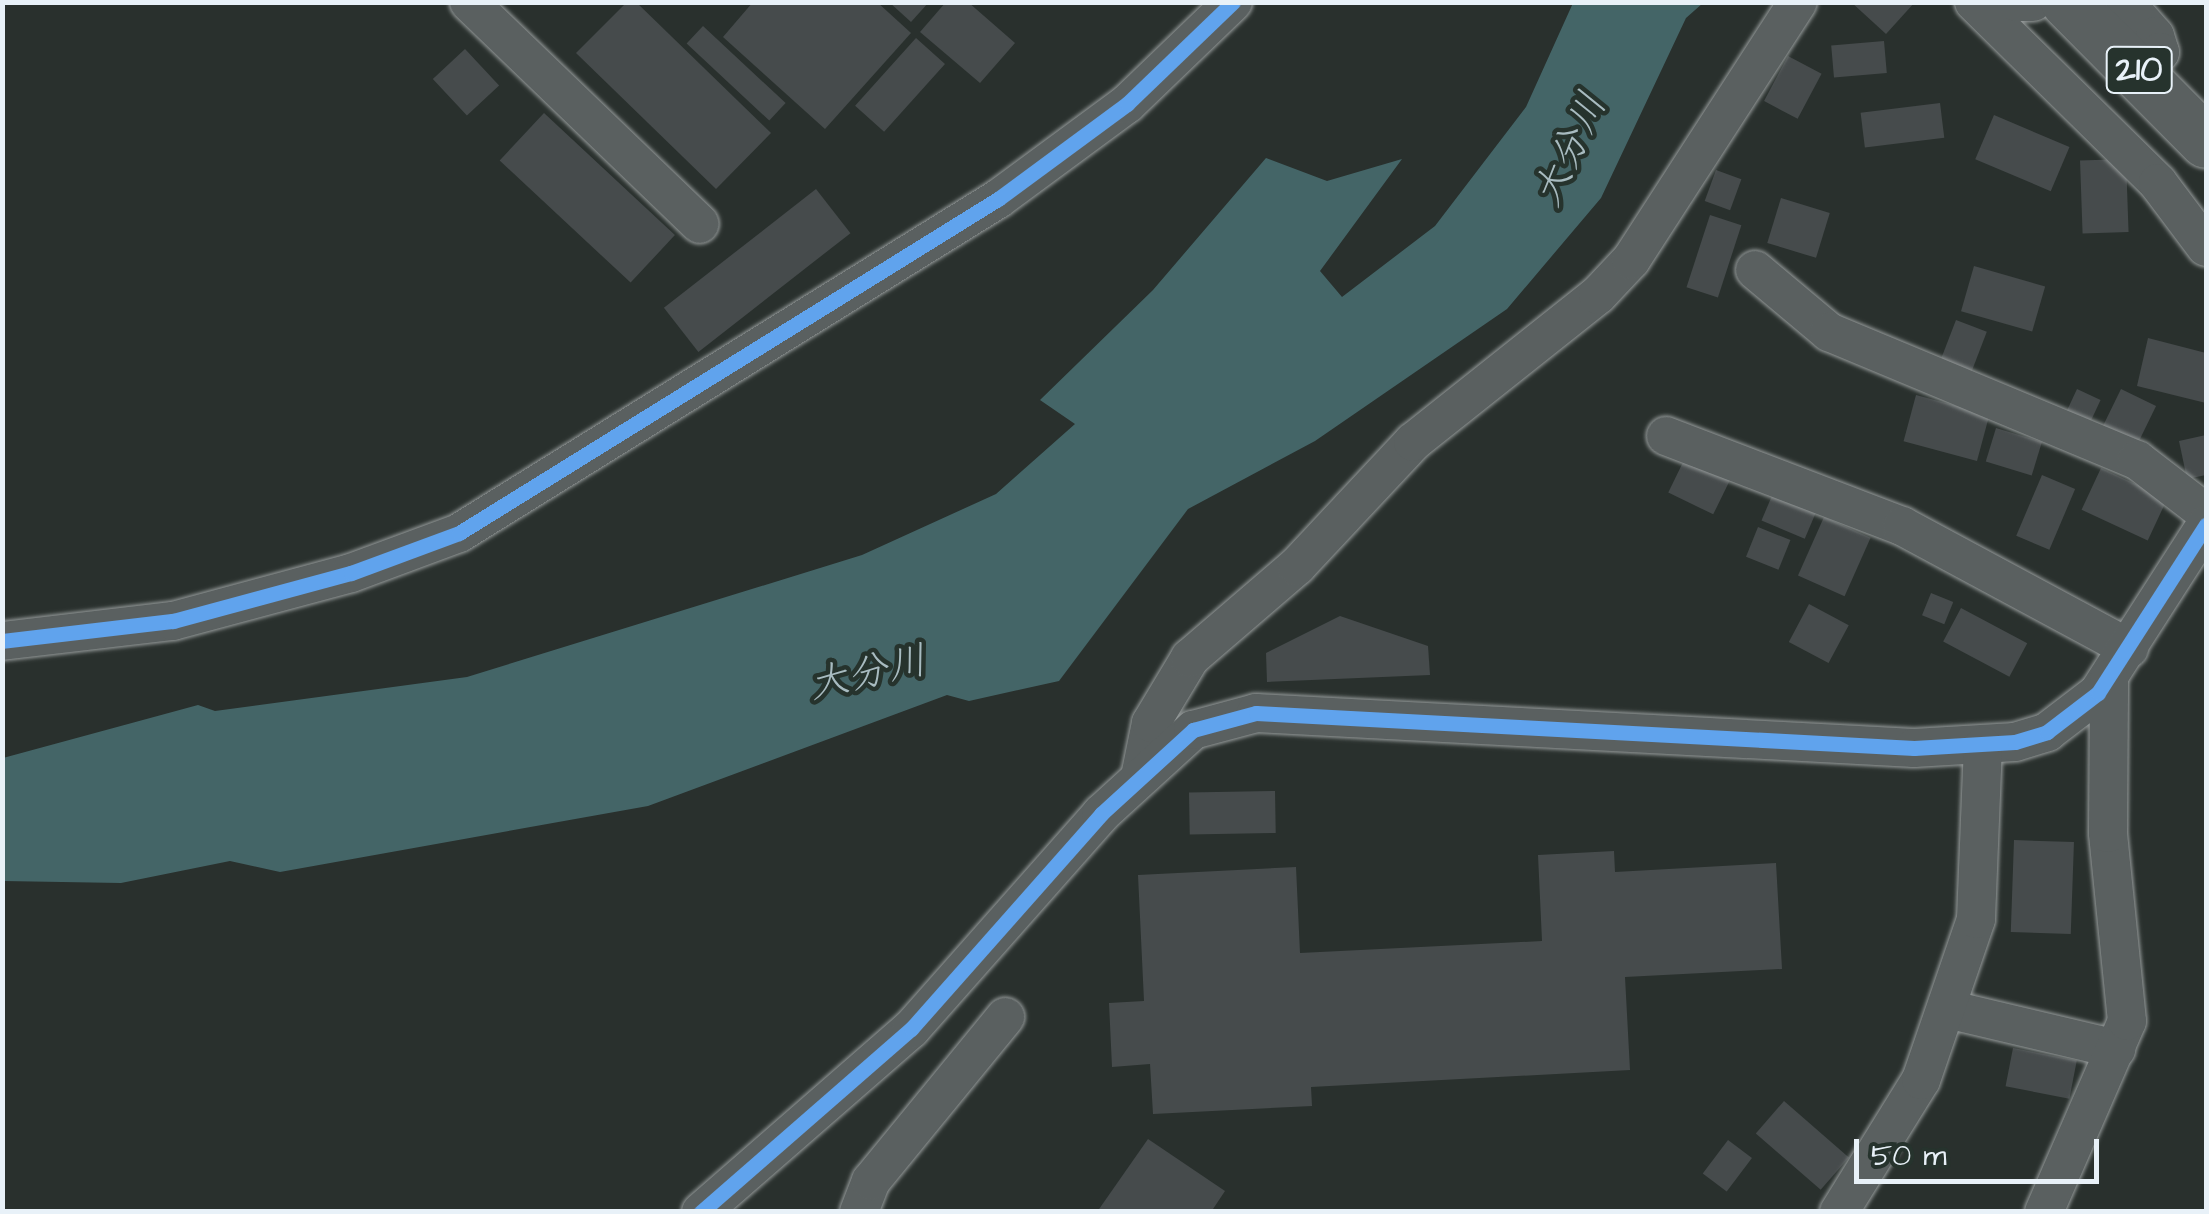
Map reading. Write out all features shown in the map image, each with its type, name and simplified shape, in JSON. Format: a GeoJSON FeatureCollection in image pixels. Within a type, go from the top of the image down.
{"type":"FeatureCollection","features":[{"type":"Feature","properties":{"kind":"highway","name":"210"},"geometry":{"type":"LineString","coordinates":[[2067,2],[2203,128]]}},
{"type":"Feature","properties":{"kind":"street"},"geometry":{"type":"LineString","coordinates":[[469,2],[700,224]]}},
{"type":"Feature","properties":{"kind":"street"},"geometry":{"type":"LineString","coordinates":[[2,641],[173,621],[351,573],[459,534],[998,199],[1127,104],[1232,2]]}},
{"type":"Feature","properties":{"kind":"street"},"geometry":{"type":"LineString","coordinates":[[1141,772],[1151,723],[1190,658],[1296,566],[1413,442],[1598,295],[1631,260],[1798,2]]}},
{"type":"Feature","properties":{"kind":"street"},"geometry":{"type":"LineString","coordinates":[[1974,2],[2158,183],[2206,247]]}},
{"type":"Feature","properties":{"kind":"street"},"geometry":{"type":"LineString","coordinates":[[2016,2],[2032,2]]}},
{"type":"Feature","properties":{"kind":"street"},"geometry":{"type":"LineString","coordinates":[[2125,2],[2155,36],[2160,52],[2141,72]]}},
{"type":"Feature","properties":{"kind":"street"},"geometry":{"type":"LineString","coordinates":[[1755,270],[1829,332],[2137,460],[2206,512]]}},
{"type":"Feature","properties":{"kind":"street"},"geometry":{"type":"LineString","coordinates":[[1666,436],[1902,526],[2119,664]]}},
{"type":"Feature","properties":{"kind":"street"},"geometry":{"type":"LineString","coordinates":[[701,1212],[911,1029],[1141,772],[1193,730],[1256,713],[1982,746],[2047,732],[2119,664],[2185,550],[2206,525]]}},
{"type":"Feature","properties":{"kind":"street"},"geometry":{"type":"LineString","coordinates":[[2044,1212],[2116,1049],[2128,1008],[2108,833],[2119,664]]}},
{"type":"Feature","properties":{"kind":"street"},"geometry":{"type":"LineString","coordinates":[[1839,1212],[1921,1080],[1976,919],[1982,746]]}},
{"type":"Feature","properties":{"kind":"street"},"geometry":{"type":"LineString","coordinates":[[1946,1009],[2116,1049]]}},
{"type":"Feature","properties":{"kind":"street"},"geometry":{"type":"LineString","coordinates":[[859,1212],[870,1181],[1004,1017]]}},
{"type":"Feature","properties":{"kind":"water","name":"大分川"},"geometry":{"type":"Polygon","coordinates":[[[1573,3],[1703,3],[1686,18],[1601,198],[1507,309],[1315,441],[1188,509],[1059,681],[969,701],[947,695],[648,806],[280,872],[230,861],[121,883],[3,881],[3,758],[198,705],[215,711],[467,677],[862,555],[996,494],[1075,424],[1040,400],[1153,290],[1266,158],[1327,181],[1402,159],[1320,271],[1342,297],[1435,226],[1526,107],[1573,3]]]}},
{"type":"Feature","properties":{"kind":"building"},"geometry":{"type":"Polygon","coordinates":[[[627,2],[636,2],[771,133],[716,189],[576,53],[627,2]]]}},
{"type":"Feature","properties":{"kind":"building"},"geometry":{"type":"Polygon","coordinates":[[[753,2],[877,2],[911,33],[825,129],[723,37],[753,2]]]}},
{"type":"Feature","properties":{"kind":"building"},"geometry":{"type":"Polygon","coordinates":[[[889,2],[929,2],[911,22],[889,2]]]}},
{"type":"Feature","properties":{"kind":"building"},"geometry":{"type":"Polygon","coordinates":[[[946,2],[968,2],[1015,43],[980,83],[920,32],[946,2]]]}},
{"type":"Feature","properties":{"kind":"building"},"geometry":{"type":"Polygon","coordinates":[[[1851,2],[1915,2],[1886,34],[1851,2]]]}},
{"type":"Feature","properties":{"kind":"building"},"geometry":{"type":"Polygon","coordinates":[[[703,26],[786,103],[769,121],[687,44],[703,26]]]}},
{"type":"Feature","properties":{"kind":"building"},"geometry":{"type":"Polygon","coordinates":[[[916,38],[945,64],[884,132],[855,106],[916,38]]]}},
{"type":"Feature","properties":{"kind":"building"},"geometry":{"type":"Polygon","coordinates":[[[1884,41],[1887,73],[1834,77],[1831,46],[1884,41]]]}},
{"type":"Feature","properties":{"kind":"building"},"geometry":{"type":"Polygon","coordinates":[[[465,49],[499,86],[467,116],[433,79],[465,49]]]}},
{"type":"Feature","properties":{"kind":"building"},"geometry":{"type":"Polygon","coordinates":[[[1788,56],[1822,74],[1798,119],[1764,101],[1788,56]]]}},
{"type":"Feature","properties":{"kind":"building"},"geometry":{"type":"Polygon","coordinates":[[[1940,103],[1944,138],[1865,147],[1861,113],[1940,103]]]}},
{"type":"Feature","properties":{"kind":"building"},"geometry":{"type":"Polygon","coordinates":[[[544,113],[675,235],[631,283],[500,161],[544,113]]]}},
{"type":"Feature","properties":{"kind":"building"},"geometry":{"type":"Polygon","coordinates":[[[1994,115],[2069,147],[2051,191],[1975,159],[1994,115]]]}},
{"type":"Feature","properties":{"kind":"building"},"geometry":{"type":"Polygon","coordinates":[[[2126,159],[2129,232],[2083,234],[2080,161],[2126,159]]]}},
{"type":"Feature","properties":{"kind":"building"},"geometry":{"type":"Polygon","coordinates":[[[1716,170],[1741,179],[1730,210],[1705,201],[1716,170]]]}},
{"type":"Feature","properties":{"kind":"building"},"geometry":{"type":"Polygon","coordinates":[[[816,189],[850,233],[698,352],[664,308],[816,189]]]}},
{"type":"Feature","properties":{"kind":"building"},"geometry":{"type":"Polygon","coordinates":[[[1781,198],[1830,213],[1816,258],[1767,243],[1781,198]]]}},
{"type":"Feature","properties":{"kind":"building"},"geometry":{"type":"Polygon","coordinates":[[[1710,215],[1741,225],[1718,297],[1687,287],[1710,215]]]}},
{"type":"Feature","properties":{"kind":"building"},"geometry":{"type":"Polygon","coordinates":[[[1974,266],[2045,286],[2032,332],[1961,311],[1974,266]]]}},
{"type":"Feature","properties":{"kind":"building"},"geometry":{"type":"Polygon","coordinates":[[[1956,320],[1987,332],[1969,379],[1938,368],[1956,320]]]}},
{"type":"Feature","properties":{"kind":"building"},"geometry":{"type":"Polygon","coordinates":[[[2148,338],[2206,353],[2206,403],[2137,386],[2148,338]]]}},
{"type":"Feature","properties":{"kind":"building"},"geometry":{"type":"Polygon","coordinates":[[[2077,389],[2101,400],[2088,427],[2064,416],[2077,389]]]}},
{"type":"Feature","properties":{"kind":"building"},"geometry":{"type":"Polygon","coordinates":[[[2121,389],[2156,406],[2135,448],[2100,431],[2121,389]]]}},
{"type":"Feature","properties":{"kind":"building"},"geometry":{"type":"Polygon","coordinates":[[[1916,395],[1989,415],[1977,461],[1904,441],[1916,395]]]}},
{"type":"Feature","properties":{"kind":"building"},"geometry":{"type":"Polygon","coordinates":[[[1996,428],[2042,442],[2032,476],[1986,461],[1996,428]]]}},
{"type":"Feature","properties":{"kind":"building"},"geometry":{"type":"Polygon","coordinates":[[[2206,435],[2206,475],[2187,479],[2179,441],[2206,435]]]}},
{"type":"Feature","properties":{"kind":"building"},"geometry":{"type":"Polygon","coordinates":[[[1688,452],[1733,474],[1713,514],[1668,492],[1688,452]]]}},
{"type":"Feature","properties":{"kind":"building"},"geometry":{"type":"Polygon","coordinates":[[[2101,468],[2167,499],[2148,541],[2082,510],[2101,468]]]}},
{"type":"Feature","properties":{"kind":"building"},"geometry":{"type":"Polygon","coordinates":[[[2042,475],[2075,489],[2049,550],[2016,536],[2042,475]]]}},
{"type":"Feature","properties":{"kind":"building"},"geometry":{"type":"Polygon","coordinates":[[[1774,491],[1817,509],[1805,539],[1761,520],[1774,491]]]}},
{"type":"Feature","properties":{"kind":"building"},"geometry":{"type":"Polygon","coordinates":[[[1824,517],[1871,538],[1845,596],[1798,575],[1824,517]]]}},
{"type":"Feature","properties":{"kind":"building"},"geometry":{"type":"Polygon","coordinates":[[[1758,527],[1790,540],[1778,570],[1746,557],[1758,527]]]}},
{"type":"Feature","properties":{"kind":"building"},"geometry":{"type":"Polygon","coordinates":[[[1931,593],[1953,602],[1944,624],[1922,615],[1931,593]]]}},
{"type":"Feature","properties":{"kind":"building"},"geometry":{"type":"Polygon","coordinates":[[[1809,604],[1849,625],[1829,663],[1789,642],[1809,604]]]}},
{"type":"Feature","properties":{"kind":"building"},"geometry":{"type":"Polygon","coordinates":[[[1961,608],[2027,643],[2009,677],[1943,642],[1961,608]]]}},
{"type":"Feature","properties":{"kind":"building"},"geometry":{"type":"Polygon","coordinates":[[[1340,616],[1428,646],[1430,675],[1267,682],[1266,653],[1340,616]]]}},
{"type":"Feature","properties":{"kind":"building"},"geometry":{"type":"Polygon","coordinates":[[[1275,791],[1276,833],[1190,834],[1189,793],[1275,791]]]}},
{"type":"Feature","properties":{"kind":"building"},"geometry":{"type":"Polygon","coordinates":[[[2014,840],[2074,842],[2071,934],[2011,932],[2014,840]]]}},
{"type":"Feature","properties":{"kind":"building"},"geometry":{"type":"Polygon","coordinates":[[[1614,851],[1615,872],[1776,863],[1782,969],[1625,977],[1630,1070],[1311,1087],[1312,1106],[1153,1114],[1150,1064],[1112,1067],[1109,1003],[1144,1001],[1138,875],[1296,867],[1300,953],[1542,941],[1538,855],[1614,851]]]}},
{"type":"Feature","properties":{"kind":"building"},"geometry":{"type":"Polygon","coordinates":[[[2013,1048],[2077,1060],[2069,1099],[2006,1086],[2013,1048]]]}},
{"type":"Feature","properties":{"kind":"building"},"geometry":{"type":"Polygon","coordinates":[[[1784,1101],[1849,1157],[1821,1190],[1756,1133],[1784,1101]]]}},
{"type":"Feature","properties":{"kind":"building"},"geometry":{"type":"Polygon","coordinates":[[[1148,1139],[1225,1191],[1211,1212],[1097,1212],[1148,1139]]]}},
{"type":"Feature","properties":{"kind":"building"},"geometry":{"type":"Polygon","coordinates":[[[1728,1140],[1752,1158],[1727,1192],[1703,1174],[1728,1140]]]}},
{"type":"Feature","properties":{"kind":"cycle path"},"geometry":{"type":"LineString","coordinates":[[2,641],[173,621],[351,573],[459,533],[998,199],[1127,104],[1233,2]]}},
{"type":"Feature","properties":{"kind":"cycle path"},"geometry":{"type":"LineString","coordinates":[[701,1212],[911,1029],[1101,814],[1193,730],[1256,713],[1914,748],[2015,742],[2047,732],[2098,693],[2206,525]]}}]}
